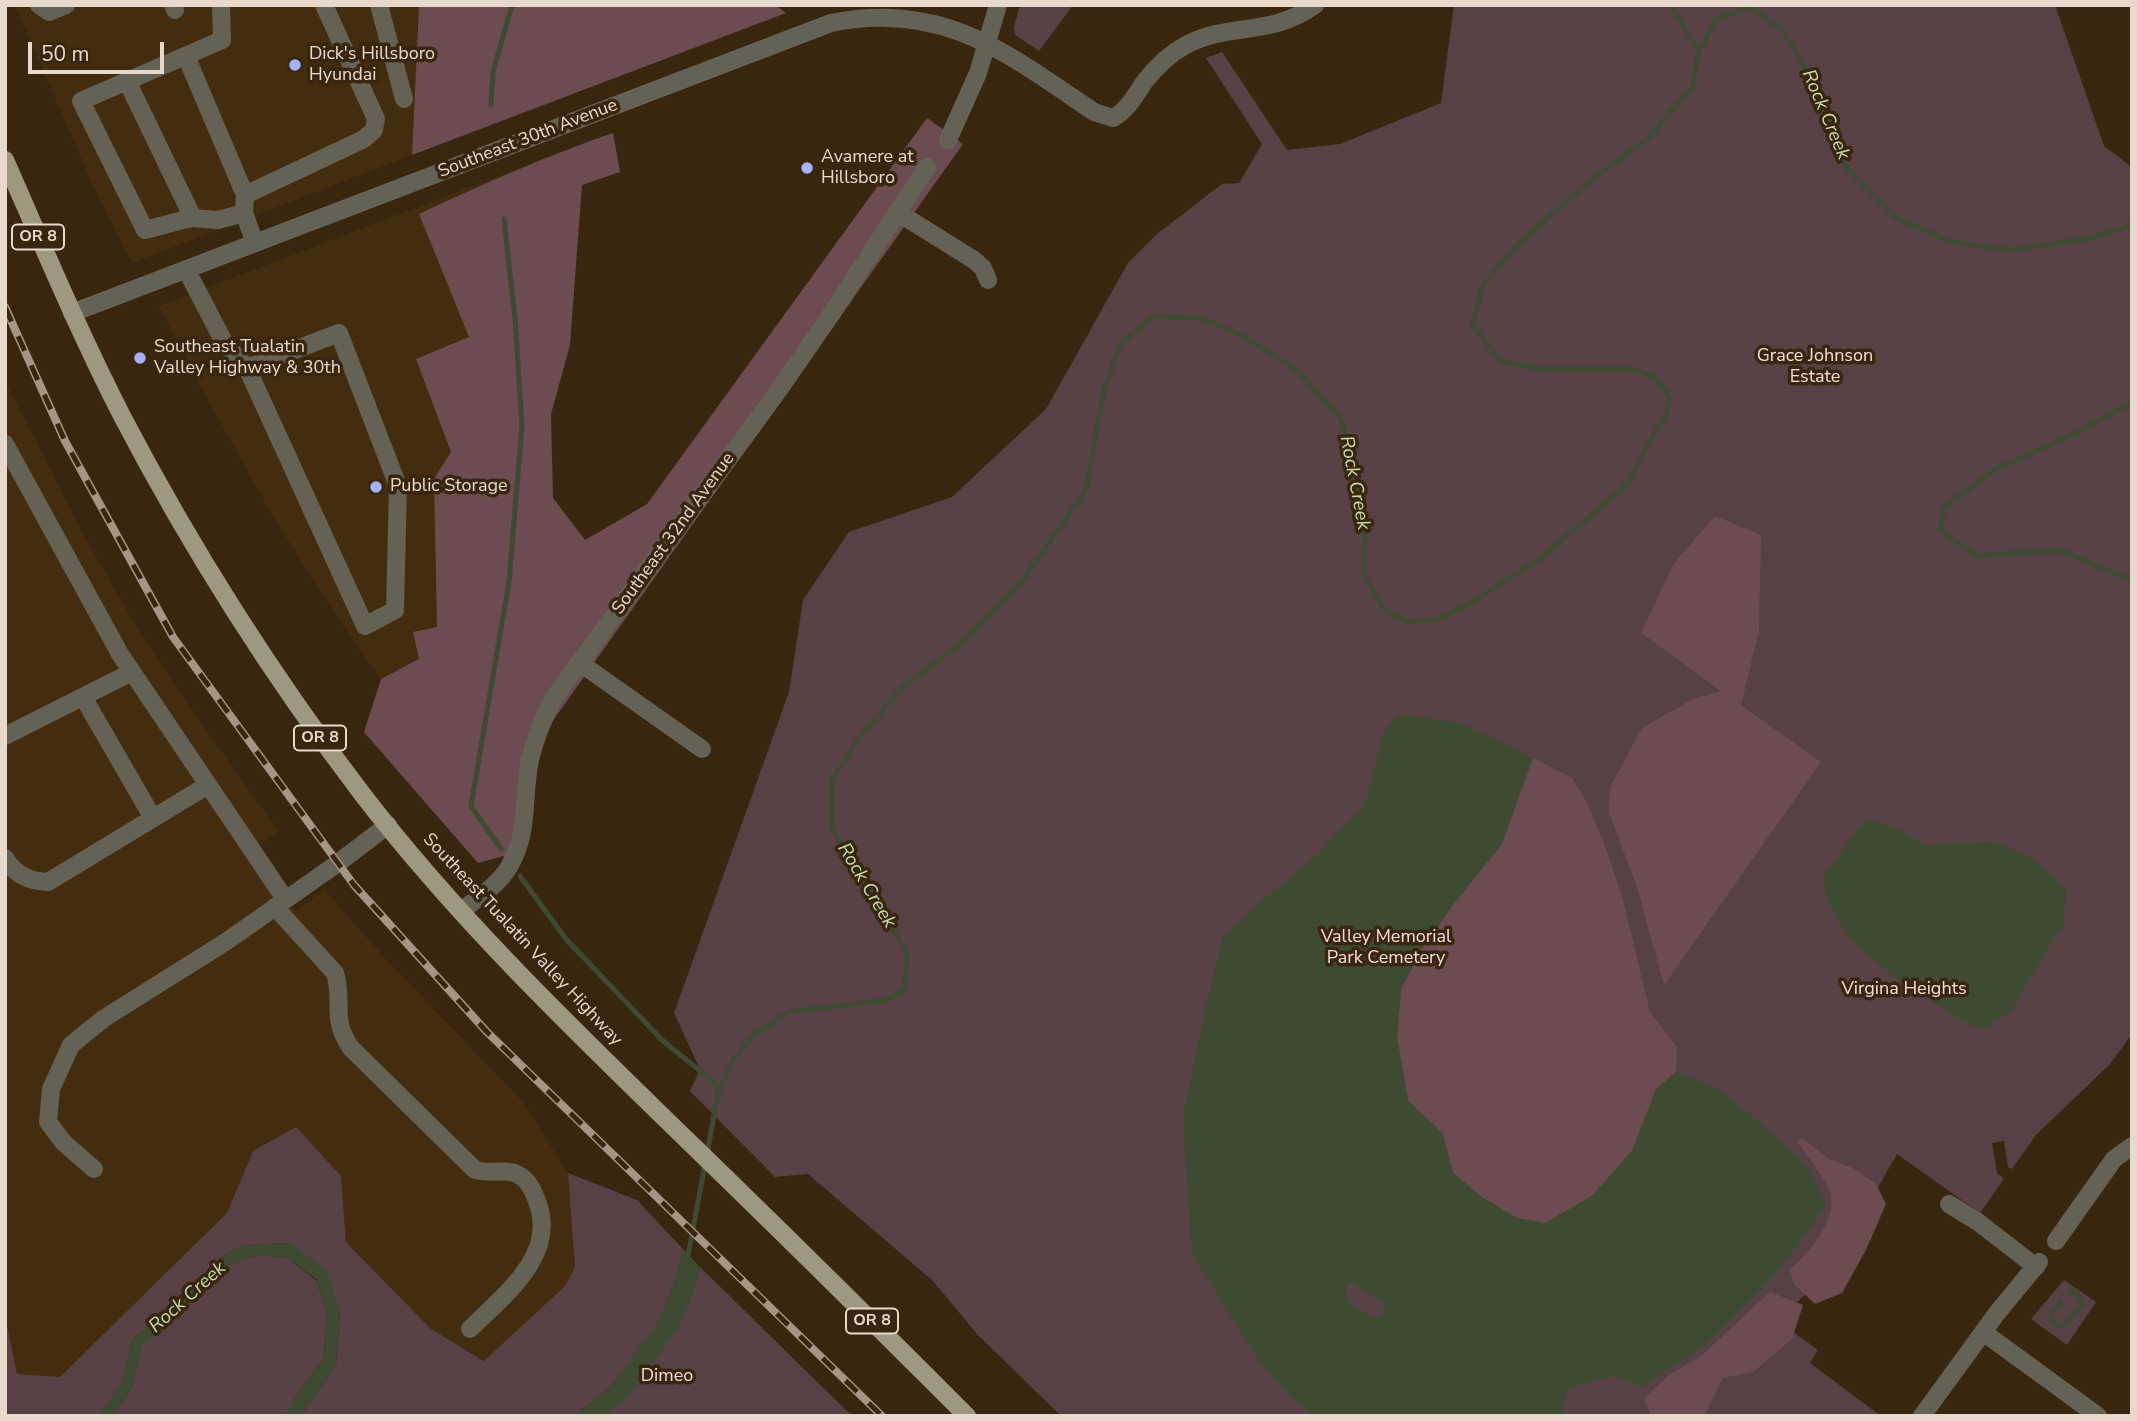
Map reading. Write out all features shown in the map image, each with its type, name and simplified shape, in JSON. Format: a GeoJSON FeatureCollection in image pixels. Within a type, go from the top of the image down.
{"type":"FeatureCollection","features":[{"type":"Feature","properties":{"kind":"main road","name":"Southeast Tualatin Valley Highway"},"geometry":{"type":"LineString","coordinates":[[5,160],[72,313],[123,418],[175,513],[316,732],[388,825],[461,911],[538,993],[967,1416]]}},
{"type":"Feature","properties":{"kind":"street"},"geometry":{"type":"LineString","coordinates":[[39,5],[49,12],[66,5]]}},
{"type":"Feature","properties":{"kind":"street"},"geometry":{"type":"LineString","coordinates":[[220,5],[222,40],[81,100],[145,230],[192,218],[218,220],[244,214]]}},
{"type":"Feature","properties":{"kind":"street"},"geometry":{"type":"LineString","coordinates":[[245,195],[364,139],[374,130],[376,119],[324,5]]}},
{"type":"Feature","properties":{"kind":"street"},"geometry":{"type":"LineString","coordinates":[[379,5],[404,99]]}},
{"type":"Feature","properties":{"kind":"street"},"geometry":{"type":"LineString","coordinates":[[948,140],[978,72],[998,5]]}},
{"type":"Feature","properties":{"kind":"street","name":"Southeast 30th Avenue"},"geometry":{"type":"LineString","coordinates":[[72,313],[841,20],[884,12],[919,15],[960,27],[988,41],[1094,113],[1113,118],[1129,105],[1156,67],[1184,46],[1200,38],[1224,32],[1285,22],[1315,5]]}},
{"type":"Feature","properties":{"kind":"street"},"geometry":{"type":"LineString","coordinates":[[186,55],[245,195],[244,214],[255,243]]}},
{"type":"Feature","properties":{"kind":"street"},"geometry":{"type":"LineString","coordinates":[[127,81],[192,218]]}},
{"type":"Feature","properties":{"kind":"street","name":"Southeast 32nd Avenue"},"geometry":{"type":"LineString","coordinates":[[461,911],[496,883],[509,867],[523,831],[530,762],[538,729],[553,699],[830,316],[927,167]]}},
{"type":"Feature","properties":{"kind":"street"},"geometry":{"type":"LineString","coordinates":[[897,212],[974,260],[983,268],[988,279]]}},
{"type":"Feature","properties":{"kind":"street"},"geometry":{"type":"LineString","coordinates":[[186,269],[225,344],[247,368],[365,626],[395,610],[398,486],[339,333],[247,368]]}},
{"type":"Feature","properties":{"kind":"street"},"geometry":{"type":"LineString","coordinates":[[5,444],[132,672],[208,785],[280,903],[335,973],[339,985],[337,1002],[342,1035],[351,1048],[475,1170],[487,1174],[514,1172],[534,1191],[540,1209],[541,1233],[535,1258],[519,1280],[470,1329]]}},
{"type":"Feature","properties":{"kind":"street"},"geometry":{"type":"LineString","coordinates":[[580,663],[702,749]]}},
{"type":"Feature","properties":{"kind":"street"},"geometry":{"type":"LineString","coordinates":[[5,736],[132,672]]}},
{"type":"Feature","properties":{"kind":"street"},"geometry":{"type":"LineString","coordinates":[[83,697],[153,818]]}},
{"type":"Feature","properties":{"kind":"street"},"geometry":{"type":"LineString","coordinates":[[5,858],[21,876],[48,882],[208,785]]}},
{"type":"Feature","properties":{"kind":"street"},"geometry":{"type":"LineString","coordinates":[[94,1169],[64,1143],[48,1122],[51,1089],[71,1045],[103,1019],[227,941],[388,825]]}},
{"type":"Feature","properties":{"kind":"street"},"geometry":{"type":"LineString","coordinates":[[2056,1241],[2114,1159],[2132,1146]]}},
{"type":"Feature","properties":{"kind":"street"},"geometry":{"type":"LineString","coordinates":[[1922,1416],[1983,1332],[2038,1265],[1949,1204]]}},
{"type":"Feature","properties":{"kind":"street"},"geometry":{"type":"LineString","coordinates":[[1983,1332],[2098,1416]]}},
{"type":"Feature","properties":{"kind":"shaded area"},"geometry":{"type":"Polygon","coordinates":[[[15,5],[419,5],[412,155],[132,263],[88,174],[15,5]]]}},
{"type":"Feature","properties":{"kind":"shaded area"},"geometry":{"type":"Polygon","coordinates":[[[419,5],[776,5],[786,13],[412,155],[419,5]]]}},
{"type":"Feature","properties":{"kind":"shaded area"},"geometry":{"type":"Polygon","coordinates":[[[927,118],[963,144],[537,743],[519,852],[478,863],[364,732],[381,679],[419,659],[413,632],[437,627],[434,479],[451,452],[416,359],[469,337],[419,214],[515,171],[613,133],[620,172],[582,185],[570,345],[551,414],[553,498],[585,540],[647,504],[927,118]]]}},
{"type":"Feature","properties":{"kind":"shaded area","name":"Public Storage"},"geometry":{"type":"Polygon","coordinates":[[[512,171],[469,643],[381,679],[275,520],[159,306],[512,171]]]}},
{"type":"Feature","properties":{"kind":"shaded area"},"geometry":{"type":"Polygon","coordinates":[[[5,381],[82,532],[129,614],[184,699],[279,832],[251,850],[296,911],[324,889],[383,956],[523,1102],[568,1173],[576,1267],[565,1286],[485,1361],[431,1329],[346,1242],[341,1176],[253,1151],[227,1213],[60,1378],[17,1374],[5,1316],[5,381]]]}},
{"type":"Feature","properties":{"kind":"shaded area"},"geometry":{"type":"Polygon","coordinates":[[[1715,516],[1761,535],[1759,631],[1741,705],[1821,762],[1664,985],[1637,887],[1609,813],[1610,787],[1642,728],[1693,699],[1721,691],[1641,633],[1674,563],[1715,516]]]}},
{"type":"Feature","properties":{"kind":"shaded area"},"geometry":{"type":"Polygon","coordinates":[[[1533,758],[1572,778],[1586,801],[1622,896],[1650,1012],[1677,1047],[1676,1072],[1656,1089],[1632,1151],[1592,1196],[1545,1223],[1517,1218],[1483,1198],[1453,1173],[1443,1134],[1408,1100],[1397,1037],[1401,989],[1420,952],[1456,901],[1502,844],[1533,758]]]}},
{"type":"Feature","properties":{"kind":"shaded area"},"geometry":{"type":"Polygon","coordinates":[[[1803,1139],[1829,1159],[1853,1168],[1876,1184],[1886,1204],[1866,1250],[1842,1293],[1815,1304],[1794,1284],[1790,1270],[1819,1237],[1829,1217],[1831,1196],[1822,1176],[1797,1141],[1803,1139]]]}},
{"type":"Feature","properties":{"kind":"shaded area"},"geometry":{"type":"Polygon","coordinates":[[[1770,1292],[1803,1305],[1792,1339],[1753,1372],[1723,1378],[1704,1416],[1651,1416],[1644,1398],[1669,1375],[1700,1357],[1770,1292]]]}},
{"type":"Feature","properties":{"kind":"green space"},"geometry":{"type":"Polygon","coordinates":[[[1020,5],[1073,5],[1039,51],[1015,35],[1014,27],[1020,5]]]}},
{"type":"Feature","properties":{"kind":"green space"},"geometry":{"type":"Polygon","coordinates":[[[1454,5],[2055,5],[2104,146],[2132,167],[2132,1034],[2110,1064],[2036,1135],[2012,1169],[2008,1167],[2004,1141],[1992,1143],[1997,1173],[2004,1179],[1980,1213],[1897,1154],[1872,1198],[1806,1294],[1777,1320],[1818,1350],[1810,1363],[1881,1416],[1061,1416],[977,1334],[933,1281],[808,1174],[775,1177],[690,1091],[700,1069],[674,1013],[789,692],[803,600],[849,532],[952,497],[1046,409],[1128,263],[1157,234],[1222,184],[1239,183],[1262,144],[1206,58],[1222,52],[1287,150],[1340,144],[1441,103],[1454,5]]]}},
{"type":"Feature","properties":{"kind":"green space","name":"Dimeo"},"geometry":{"type":"Polygon","coordinates":[[[296,1127],[341,1176],[346,1242],[431,1329],[484,1361],[565,1286],[575,1267],[568,1173],[637,1200],[683,1249],[675,1282],[663,1311],[692,1294],[700,1267],[852,1416],[589,1416],[603,1407],[639,1349],[611,1387],[573,1416],[301,1416],[336,1365],[340,1311],[290,1243],[244,1245],[222,1257],[132,1340],[122,1383],[97,1416],[5,1416],[5,1316],[17,1374],[60,1377],[227,1213],[253,1151],[296,1127]]]}},
{"type":"Feature","properties":{"kind":"green space"},"geometry":{"type":"Polygon","coordinates":[[[258,1255],[288,1258],[317,1281],[327,1313],[324,1358],[298,1393],[286,1416],[112,1416],[132,1388],[141,1346],[228,1265],[258,1255]]]}},
{"type":"Feature","properties":{"kind":"green space"},"geometry":{"type":"Polygon","coordinates":[[[2064,1280],[2096,1302],[2067,1345],[2031,1319],[2064,1280]]]}},
{"type":"Feature","properties":{"kind":"water"},"geometry":{"type":"Polygon","coordinates":[[[1399,714],[1461,723],[1533,758],[1502,844],[1456,901],[1420,952],[1401,989],[1397,1037],[1408,1100],[1443,1134],[1453,1173],[1483,1198],[1517,1218],[1545,1223],[1592,1196],[1632,1151],[1656,1089],[1676,1072],[1722,1091],[1760,1123],[1806,1165],[1827,1205],[1777,1273],[1706,1345],[1642,1387],[1613,1376],[1568,1388],[1562,1416],[1314,1416],[1295,1402],[1259,1361],[1192,1254],[1183,1117],[1223,938],[1318,854],[1365,805],[1383,733],[1399,714]],[[1352,1283],[1346,1289],[1348,1301],[1370,1316],[1382,1314],[1382,1303],[1352,1283]]]}},
{"type":"Feature","properties":{"kind":"water"},"geometry":{"type":"Polygon","coordinates":[[[1865,819],[1898,828],[1926,846],[1932,843],[1995,842],[2032,858],[2066,889],[2063,928],[2057,933],[2010,1013],[1983,1029],[1966,1023],[1894,977],[1850,939],[1826,899],[1824,876],[1865,819]]]}},
{"type":"Feature","properties":{"kind":"water"},"geometry":{"type":"Polygon","coordinates":[[[291,1243],[327,1271],[340,1311],[336,1365],[301,1416],[286,1416],[298,1393],[324,1358],[327,1313],[317,1280],[288,1258],[258,1255],[228,1265],[142,1346],[132,1388],[112,1416],[97,1416],[122,1383],[132,1340],[222,1257],[244,1245],[291,1243]]]}},
{"type":"Feature","properties":{"kind":"water"},"geometry":{"type":"Polygon","coordinates":[[[683,1249],[700,1267],[678,1328],[627,1398],[604,1416],[573,1416],[611,1387],[659,1321],[675,1282],[683,1249]]]}},
{"type":"Feature","properties":{"kind":"waterway"},"geometry":{"type":"LineString","coordinates":[[491,105],[493,72],[512,5]]}},
{"type":"Feature","properties":{"kind":"waterway"},"geometry":{"type":"LineString","coordinates":[[1670,5],[1699,51]]}},
{"type":"Feature","properties":{"kind":"waterway","name":"Rock Creek"},"geometry":{"type":"LineString","coordinates":[[707,1154],[718,1093],[733,1060],[754,1035],[789,1012],[887,1000],[905,990],[907,954],[832,828],[832,780],[864,731],[905,685],[964,641],[1023,580],[1087,488],[1102,397],[1120,344],[1153,316],[1201,318],[1243,336],[1298,371],[1341,419],[1365,522],[1364,576],[1385,610],[1405,621],[1436,620],[1469,604],[1542,557],[1629,483],[1640,458],[1667,413],[1669,396],[1656,378],[1634,369],[1544,369],[1501,362],[1473,326],[1482,287],[1515,247],[1592,179],[1646,140],[1692,88],[1699,51],[1716,19],[1750,7],[1782,29],[1811,78],[1845,166],[1897,218],[1951,242],[2012,250],[2090,238],[2132,225]]}},
{"type":"Feature","properties":{"kind":"waterway"},"geometry":{"type":"LineString","coordinates":[[501,849],[471,806],[509,582],[522,426],[515,318],[504,219]]}},
{"type":"Feature","properties":{"kind":"waterway","name":"Rock Creek"},"geometry":{"type":"LineString","coordinates":[[2132,402],[2078,432],[1994,470],[1944,507],[1940,530],[1977,556],[2059,550],[2132,580]]}},
{"type":"Feature","properties":{"kind":"waterway"},"geometry":{"type":"LineString","coordinates":[[520,876],[566,939],[663,1041],[714,1082],[717,1092]]}},
{"type":"Feature","properties":{"kind":"waterway","name":"Rock Creek"},"geometry":{"type":"LineString","coordinates":[[687,1261],[705,1164]]}},
{"type":"Feature","properties":{"kind":"waterway"},"geometry":{"type":"LineString","coordinates":[[2060,1301],[2052,1312],[2051,1320],[2063,1327],[2082,1304],[2080,1297],[2071,1290]]}},
{"type":"Feature","properties":{"kind":"railway"},"geometry":{"type":"LineString","coordinates":[[5,307],[65,441],[173,637],[354,885],[487,1032],[882,1416]]}},
{"type":"Feature","properties":{"kind":"place","name":"Dick's Hillsboro Hyundai"},"geometry":{"type":"Point","coordinates":[295,65]}},
{"type":"Feature","properties":{"kind":"place","name":"Avamere at Hillsboro"},"geometry":{"type":"Point","coordinates":[807,168]}},
{"type":"Feature","properties":{"kind":"place","name":"Southeast Tualatin Valley Highway & 30th"},"geometry":{"type":"Point","coordinates":[140,358]}},
{"type":"Feature","properties":{"kind":"place","name":"Public Storage"},"geometry":{"type":"Point","coordinates":[376,487]}},
{"type":"Feature","properties":{"kind":"park label","name":"Grace Johnson Estate"},"geometry":{"type":"Point","coordinates":[1815,367]}},
{"type":"Feature","properties":{"kind":"park label","name":"Valley Memorial Park Cemetery"},"geometry":{"type":"Point","coordinates":[1386,948]}},
{"type":"Feature","properties":{"kind":"park label","name":"Virgina Heights"},"geometry":{"type":"Point","coordinates":[1904,990]}}]}
